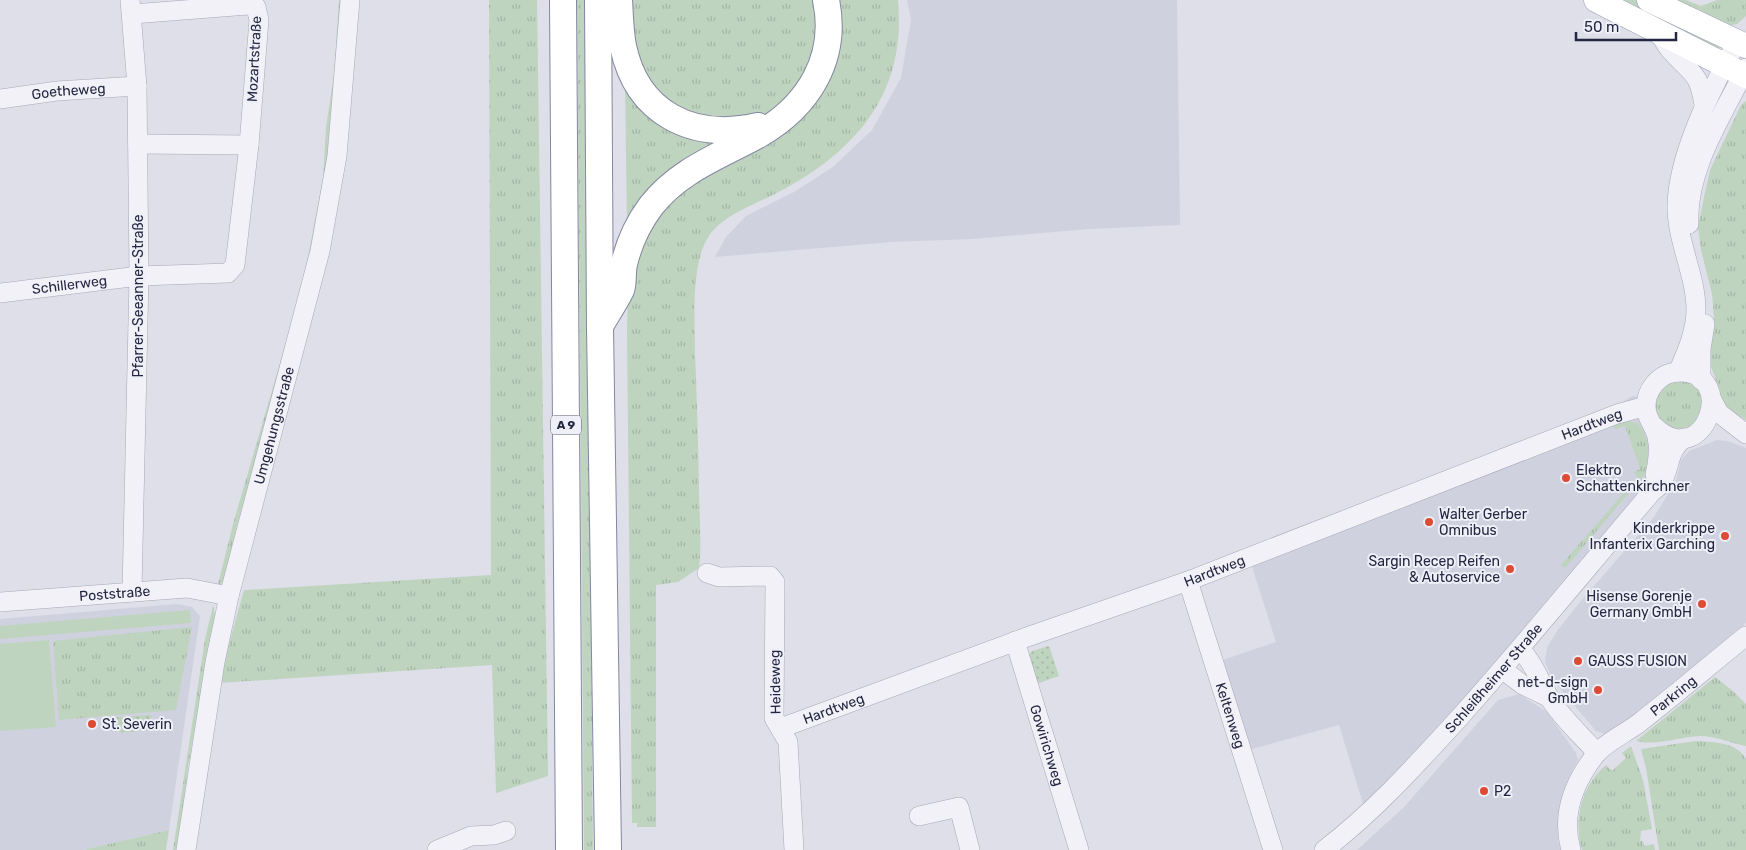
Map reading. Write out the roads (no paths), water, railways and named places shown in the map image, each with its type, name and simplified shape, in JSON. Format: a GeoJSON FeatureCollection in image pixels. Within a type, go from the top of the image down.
{"type":"FeatureCollection","features":[{"type":"Feature","properties":{"kind":"highway","name":"A 9"},"geometry":{"type":"LineString","coordinates":[[563,0],[569,850]]}},
{"type":"Feature","properties":{"kind":"highway","name":"A 9"},"geometry":{"type":"LineString","coordinates":[[598,0],[600,327],[608,850]]}},
{"type":"Feature","properties":{"kind":"highway"},"geometry":{"type":"LineString","coordinates":[[619,0],[623,46],[635,81],[653,104],[671,118],[714,132],[737,131],[776,122]]}},
{"type":"Feature","properties":{"kind":"highway"},"geometry":{"type":"LineString","coordinates":[[600,327],[621,289],[624,264],[637,227],[669,186],[685,173],[759,134],[776,122],[796,106],[815,82],[825,59],[830,34],[826,0]]}},
{"type":"Feature","properties":{"kind":"main road"},"geometry":{"type":"LineString","coordinates":[[1596,0],[1740,71]]}},
{"type":"Feature","properties":{"kind":"main road"},"geometry":{"type":"LineString","coordinates":[[1650,0],[1742,44]]}},
{"type":"Feature","properties":{"kind":"street","name":"Umgehungsstraße"},"geometry":{"type":"LineString","coordinates":[[186,850],[214,670],[229,596],[320,251],[337,156],[350,0]]}},
{"type":"Feature","properties":{"kind":"street","name":"Mozartstraße"},"geometry":{"type":"LineString","coordinates":[[131,7],[248,5],[256,7],[259,20],[249,145],[235,265],[228,273],[139,276]]}},
{"type":"Feature","properties":{"kind":"street","name":"Pfarrer-Seeanner-Straße"},"geometry":{"type":"LineString","coordinates":[[131,7],[137,86],[139,276],[132,592]]}},
{"type":"Feature","properties":{"kind":"street"},"geometry":{"type":"LineString","coordinates":[[1658,31],[1672,52],[1694,72],[1702,89],[1704,105],[1687,158],[1679,193],[1679,235],[1693,285],[1696,309],[1693,331],[1678,372]]}},
{"type":"Feature","properties":{"kind":"street"},"geometry":{"type":"LineString","coordinates":[[1701,380],[1701,349],[1705,310],[1690,241],[1689,218],[1691,198],[1702,159],[1740,71],[1742,44]]}},
{"type":"Feature","properties":{"kind":"street"},"geometry":{"type":"LineString","coordinates":[[1704,105],[1740,71]]}},
{"type":"Feature","properties":{"kind":"street","name":"Goetheweg"},"geometry":{"type":"LineString","coordinates":[[0,99],[57,91],[137,86]]}},
{"type":"Feature","properties":{"kind":"street"},"geometry":{"type":"LineString","coordinates":[[138,144],[249,145]]}},
{"type":"Feature","properties":{"kind":"street","name":"Schillerweg"},"geometry":{"type":"LineString","coordinates":[[0,293],[139,276]]}},
{"type":"Feature","properties":{"kind":"street"},"geometry":{"type":"LineString","coordinates":[[1646,408],[1648,396],[1654,384],[1665,376],[1678,372],[1690,374],[1701,380],[1708,389],[1719,413],[1746,435]]}},
{"type":"Feature","properties":{"kind":"street","name":"Schleißheimer Straße"},"geometry":{"type":"LineString","coordinates":[[1324,850],[1359,824],[1396,788],[1502,669],[1650,493],[1661,484],[1678,443],[1708,422],[1712,411],[1712,400]]}},
{"type":"Feature","properties":{"kind":"street","name":"Hardtweg"},"geometry":{"type":"LineString","coordinates":[[780,728],[1015,641],[1188,581],[1609,417],[1639,408],[1646,408]]}},
{"type":"Feature","properties":{"kind":"street","name":"Schleißheimer Straße"},"geometry":{"type":"LineString","coordinates":[[1646,408],[1654,426],[1659,453],[1650,493]]}},
{"type":"Feature","properties":{"kind":"street"},"geometry":{"type":"LineString","coordinates":[[1654,426],[1668,436],[1692,434],[1710,429],[1746,435]]}},
{"type":"Feature","properties":{"kind":"street","name":"Heideweg"},"geometry":{"type":"LineString","coordinates":[[707,573],[719,577],[770,576],[775,582],[774,718],[788,742],[794,850]]}},
{"type":"Feature","properties":{"kind":"street","name":"Keltenweg"},"geometry":{"type":"LineString","coordinates":[[1188,581],[1274,850]]}},
{"type":"Feature","properties":{"kind":"street","name":"Poststraße"},"geometry":{"type":"LineString","coordinates":[[0,602],[187,588],[229,596]]}},
{"type":"Feature","properties":{"kind":"street","name":"Parkring"},"geometry":{"type":"LineString","coordinates":[[1571,850],[1566,822],[1568,808],[1579,779],[1597,752],[1674,695],[1746,636]]}},
{"type":"Feature","properties":{"kind":"street","name":"Gowirichweg"},"geometry":{"type":"LineString","coordinates":[[1015,641],[1079,850]]}},
{"type":"Feature","properties":{"kind":"street"},"geometry":{"type":"LineString","coordinates":[[1520,648],[1526,655],[1550,698],[1568,722],[1597,752]]}},
{"type":"Feature","properties":{"kind":"street"},"geometry":{"type":"LineString","coordinates":[[1502,669],[1523,684],[1550,698]]}},
{"type":"Feature","properties":{"kind":"street"},"geometry":{"type":"LineString","coordinates":[[919,816],[959,807],[970,850]]}},
{"type":"Feature","properties":{"kind":"street"},"geometry":{"type":"LineString","coordinates":[[437,850],[471,836],[494,835],[506,831]]}},
{"type":"Feature","properties":{"kind":"place","name":"Elektro Schattenkirchner"},"geometry":{"type":"Point","coordinates":[1566,478]}},
{"type":"Feature","properties":{"kind":"place","name":"Walter Gerber Omnibus"},"geometry":{"type":"Point","coordinates":[1429,522]}},
{"type":"Feature","properties":{"kind":"place","name":"Kinderkrippe Infanterix Garching"},"geometry":{"type":"Point","coordinates":[1725,536]}},
{"type":"Feature","properties":{"kind":"place","name":"Sargin Recep Reifen & Autoservice"},"geometry":{"type":"Point","coordinates":[1510,569]}},
{"type":"Feature","properties":{"kind":"place","name":"Hisense Gorenje Germany GmbH"},"geometry":{"type":"Point","coordinates":[1702,604]}},
{"type":"Feature","properties":{"kind":"place","name":"GAUSS FUSION"},"geometry":{"type":"Point","coordinates":[1578,661]}},
{"type":"Feature","properties":{"kind":"place","name":"net-d-sign GmbH"},"geometry":{"type":"Point","coordinates":[1598,690]}},
{"type":"Feature","properties":{"kind":"place","name":"St. Severin"},"geometry":{"type":"Point","coordinates":[92,724]}},
{"type":"Feature","properties":{"kind":"place","name":"P2"},"geometry":{"type":"Point","coordinates":[1484,791]}}]}
